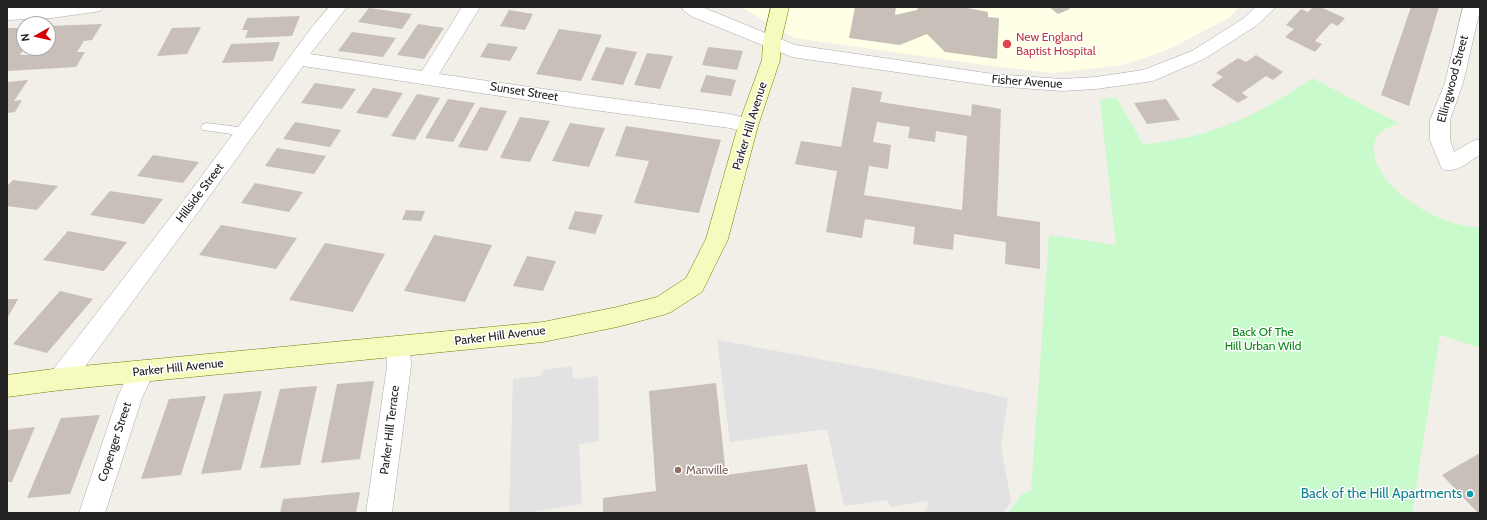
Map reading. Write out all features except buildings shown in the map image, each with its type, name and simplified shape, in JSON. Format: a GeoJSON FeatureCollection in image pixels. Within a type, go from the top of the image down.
{"type":"FeatureCollection","features":[{"type":"Feature","properties":{"kind":"street"},"geometry":{"type":"LineString","coordinates":[[7,14],[66,11],[94,7]]}},
{"type":"Feature","properties":{"kind":"street","name":"Hillside Street"},"geometry":{"type":"LineString","coordinates":[[62,379],[300,59],[318,31],[338,7]]}},
{"type":"Feature","properties":{"kind":"street"},"geometry":{"type":"LineString","coordinates":[[428,77],[470,7]]}},
{"type":"Feature","properties":{"kind":"street","name":"Fisher Avenue"},"geometry":{"type":"LineString","coordinates":[[690,7],[699,13],[792,51],[993,80],[1069,85],[1146,76],[1198,55],[1250,22],[1267,7]]}},
{"type":"Feature","properties":{"kind":"street","name":"Parker Hill Avenue"},"geometry":{"type":"LineString","coordinates":[[7,386],[62,379],[543,332],[663,305],[694,285],[717,239],[748,126],[771,60],[772,42],[780,7]]}},
{"type":"Feature","properties":{"kind":"street","name":"Ellingwood Street"},"geometry":{"type":"LineString","coordinates":[[1472,7],[1454,83],[1440,120],[1440,140],[1450,164],[1480,146]]}},
{"type":"Feature","properties":{"kind":"street","name":"Sunset Street"},"geometry":{"type":"LineString","coordinates":[[300,59],[428,77],[586,102],[730,121],[748,126]]}},
{"type":"Feature","properties":{"kind":"street","name":"Parker Hill Terrace"},"geometry":{"type":"LineString","coordinates":[[379,513],[398,366],[398,347]]}},
{"type":"Feature","properties":{"kind":"street","name":"Copenger Street"},"geometry":{"type":"LineString","coordinates":[[92,513],[130,396],[142,372]]}},
{"type":"Feature","properties":{"kind":"lane"},"geometry":{"type":"LineString","coordinates":[[207,127],[246,132]]}},
{"type":"Feature","properties":{"kind":"shaded area","name":"New England Baptist Hospital"},"geometry":{"type":"Polygon","coordinates":[[[741,7],[1239,7],[1229,18],[1167,50],[1123,65],[1054,73],[991,66],[794,38],[741,7]]]}},
{"type":"Feature","properties":{"kind":"shaded area"},"geometry":{"type":"Polygon","coordinates":[[[717,340],[879,370],[1008,398],[1001,446],[1011,502],[1003,513],[924,513],[929,504],[926,501],[890,507],[888,500],[844,506],[827,429],[730,442],[717,340]]]}},
{"type":"Feature","properties":{"kind":"shaded area"},"geometry":{"type":"Polygon","coordinates":[[[572,366],[573,377],[576,379],[598,376],[599,441],[579,444],[582,504],[525,513],[509,513],[513,379],[540,376],[543,374],[543,370],[572,366]]]}},
{"type":"Feature","properties":{"kind":"green space","name":"Back Of The Hill Urban Wild"},"geometry":{"type":"Polygon","coordinates":[[[1312,78],[1400,124],[1390,127],[1382,132],[1376,139],[1374,149],[1377,164],[1398,192],[1431,214],[1465,226],[1480,227],[1480,348],[1440,335],[1412,513],[1008,513],[1022,494],[1031,491],[1049,235],[1116,245],[1100,100],[1116,97],[1143,144],[1156,143],[1215,130],[1249,116],[1282,98],[1312,78]]]}},
{"type":"Feature","properties":{"kind":"place","name":"New England Baptist Hospital"},"geometry":{"type":"Point","coordinates":[1007,44]}},
{"type":"Feature","properties":{"kind":"place","name":"Manville"},"geometry":{"type":"Point","coordinates":[678,470]}},
{"type":"Feature","properties":{"kind":"place","name":"Back of the Hill Apartments"},"geometry":{"type":"Point","coordinates":[1470,494]}}]}
